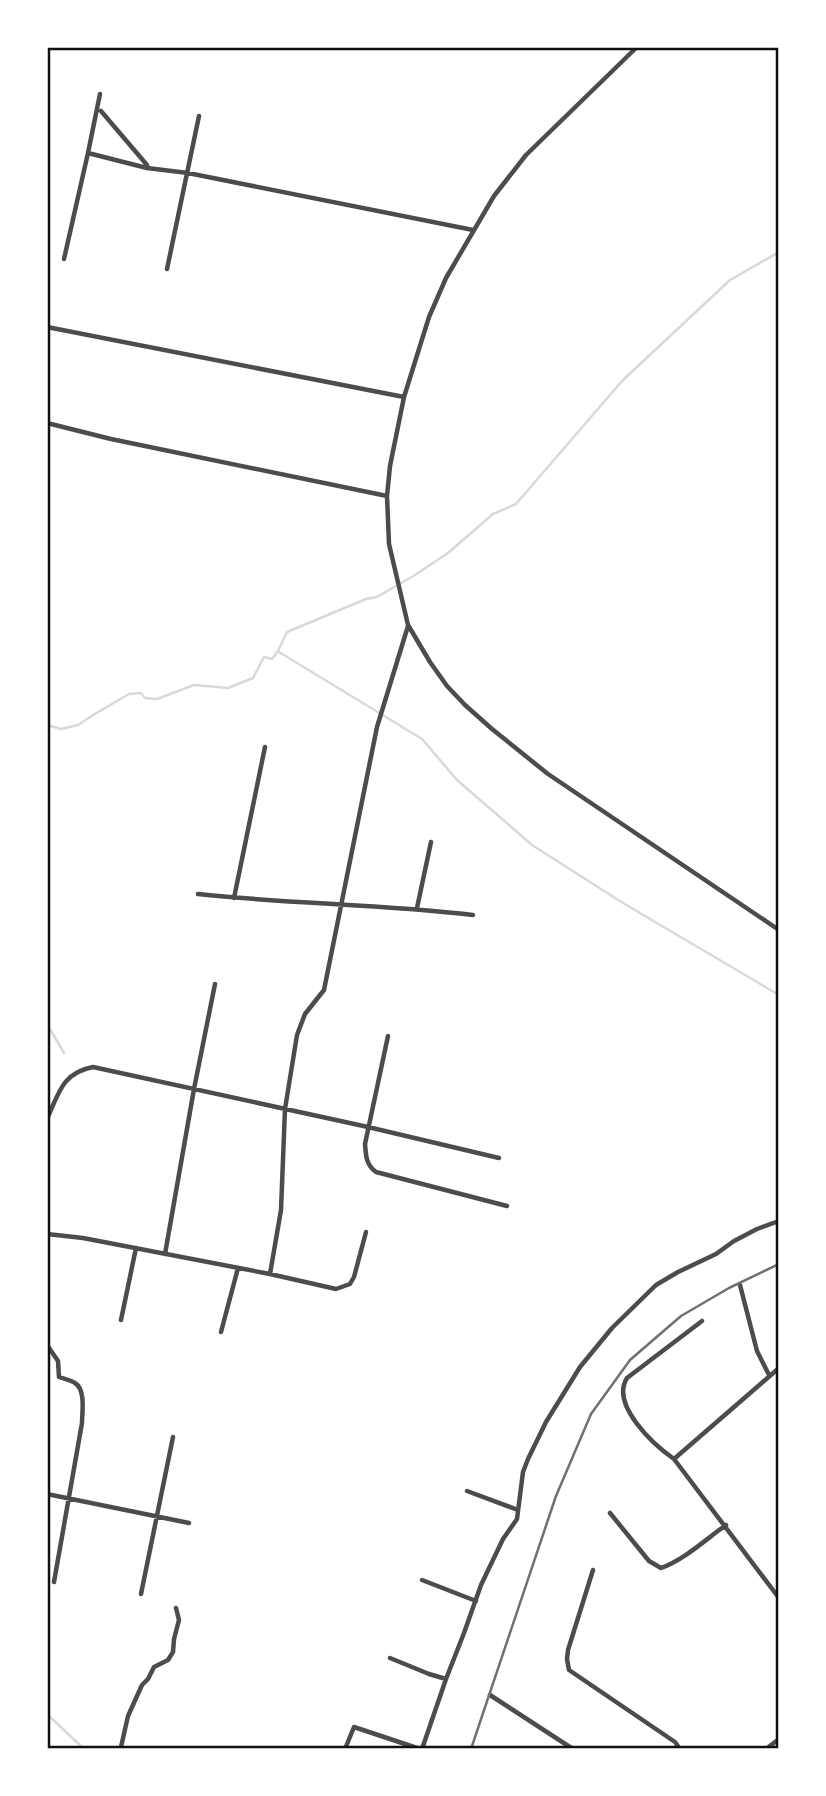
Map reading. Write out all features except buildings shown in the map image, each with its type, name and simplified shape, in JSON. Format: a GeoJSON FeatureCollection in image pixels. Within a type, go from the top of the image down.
{"type":"FeatureCollection","features":[{"type":"Feature","properties":{"kind":"street"},"geometry":{"type":"LineString","coordinates":[[638,47],[526,155],[494,196],[446,278],[429,317],[404,397],[390,466],[387,496],[389,544],[408,625],[447,686],[465,705],[548,774],[779,930]]}},
{"type":"Feature","properties":{"kind":"street"},"geometry":{"type":"LineString","coordinates":[[64,259],[100,94]]}},
{"type":"Feature","properties":{"kind":"street"},"geometry":{"type":"LineString","coordinates":[[100,111],[147,167]]}},
{"type":"Feature","properties":{"kind":"street"},"geometry":{"type":"LineString","coordinates":[[167,269],[199,116]]}},
{"type":"Feature","properties":{"kind":"street"},"geometry":{"type":"LineString","coordinates":[[89,153],[147,167],[473,230]]}},
{"type":"Feature","properties":{"kind":"street"},"geometry":{"type":"LineString","coordinates":[[47,327],[404,397]]}},
{"type":"Feature","properties":{"kind":"street"},"geometry":{"type":"LineString","coordinates":[[47,423],[111,439],[387,496]]}},
{"type":"Feature","properties":{"kind":"street"},"geometry":{"type":"LineString","coordinates":[[270,1274],[281,1210],[285,1109],[297,1035],[304,1014],[324,989],[377,727],[408,625]]}},
{"type":"Feature","properties":{"kind":"street"},"geometry":{"type":"LineString","coordinates":[[234,898],[265,747]]}},
{"type":"Feature","properties":{"kind":"street"},"geometry":{"type":"LineString","coordinates":[[417,908],[431,842]]}},
{"type":"Feature","properties":{"kind":"street"},"geometry":{"type":"LineString","coordinates":[[198,894],[417,908],[473,915]]}},
{"type":"Feature","properties":{"kind":"street"},"geometry":{"type":"LineString","coordinates":[[165,1254],[215,984]]}},
{"type":"Feature","properties":{"kind":"street"},"geometry":{"type":"LineString","coordinates":[[388,1036],[365,1144],[368,1165],[376,1172],[507,1206]]}},
{"type":"Feature","properties":{"kind":"street"},"geometry":{"type":"LineString","coordinates":[[47,1119],[71,1075],[93,1068],[499,1158]]}},
{"type":"Feature","properties":{"kind":"street"},"geometry":{"type":"LineString","coordinates":[[345,1749],[354,1727],[421,1749],[481,1585],[503,1539],[517,1520],[523,1472],[540,1434],[580,1367],[612,1328],[656,1285],[757,1229],[779,1221]]}},
{"type":"Feature","properties":{"kind":"street"},"geometry":{"type":"LineString","coordinates":[[47,1234],[136,1248],[336,1289],[350,1284],[354,1277],[366,1232]]}},
{"type":"Feature","properties":{"kind":"street"},"geometry":{"type":"LineString","coordinates":[[121,1320],[136,1248]]}},
{"type":"Feature","properties":{"kind":"street"},"geometry":{"type":"LineString","coordinates":[[221,1332],[237,1268]]}},
{"type":"Feature","properties":{"kind":"street"},"geometry":{"type":"LineString","coordinates":[[740,1285],[757,1351],[769,1375]]}},
{"type":"Feature","properties":{"kind":"street"},"geometry":{"type":"LineString","coordinates":[[702,1321],[627,1378],[623,1387],[624,1395],[632,1416],[642,1431],[674,1459],[779,1598]]}},
{"type":"Feature","properties":{"kind":"street"},"geometry":{"type":"LineString","coordinates":[[47,1345],[58,1361],[59,1377],[76,1384],[81,1394],[82,1423],[54,1582]]}},
{"type":"Feature","properties":{"kind":"street"},"geometry":{"type":"LineString","coordinates":[[674,1459],[779,1368]]}},
{"type":"Feature","properties":{"kind":"street"},"geometry":{"type":"LineString","coordinates":[[141,1594],[173,1437]]}},
{"type":"Feature","properties":{"kind":"street"},"geometry":{"type":"LineString","coordinates":[[467,1491],[518,1510]]}},
{"type":"Feature","properties":{"kind":"street"},"geometry":{"type":"LineString","coordinates":[[47,1494],[189,1523]]}},
{"type":"Feature","properties":{"kind":"street"},"geometry":{"type":"LineString","coordinates":[[610,1513],[649,1561],[661,1567],[687,1553],[726,1525]]}},
{"type":"Feature","properties":{"kind":"street"},"geometry":{"type":"LineString","coordinates":[[593,1570],[568,1650],[569,1670],[675,1742],[680,1749]]}},
{"type":"Feature","properties":{"kind":"street"},"geometry":{"type":"LineString","coordinates":[[422,1580],[476,1601]]}},
{"type":"Feature","properties":{"kind":"street"},"geometry":{"type":"LineString","coordinates":[[119,1749],[128,1716],[142,1685],[154,1667],[168,1660],[173,1652],[179,1620],[176,1608]]}},
{"type":"Feature","properties":{"kind":"street"},"geometry":{"type":"LineString","coordinates":[[390,1658],[446,1679]]}},
{"type":"Feature","properties":{"kind":"street"},"geometry":{"type":"LineString","coordinates":[[490,1695],[573,1749]]}},
{"type":"Feature","properties":{"kind":"street"},"geometry":{"type":"LineString","coordinates":[[766,1749],[779,1739]]}},
{"type":"Feature","properties":{"kind":"waterway"},"geometry":{"type":"LineString","coordinates":[[47,725],[61,729],[78,725],[129,694],[141,693],[145,698],[157,699],[194,685],[228,688],[253,678],[264,657],[272,659],[278,651],[287,632],[366,599],[377,597],[415,575],[448,553],[493,514],[516,504],[622,381],[730,280],[779,252]]}},
{"type":"Feature","properties":{"kind":"waterway"},"geometry":{"type":"LineString","coordinates":[[279,652],[422,739],[457,780],[532,845],[623,903],[779,995]]}},
{"type":"Feature","properties":{"kind":"waterway"},"geometry":{"type":"LineString","coordinates":[[47,1024],[64,1053]]}},
{"type":"Feature","properties":{"kind":"waterway"},"geometry":{"type":"LineString","coordinates":[[47,1714],[84,1749]]}},
{"type":"Feature","properties":{"kind":"railway"},"geometry":{"type":"LineString","coordinates":[[471,1749],[556,1496],[591,1414],[630,1360],[681,1316],[729,1288],[779,1264]]}}]}
